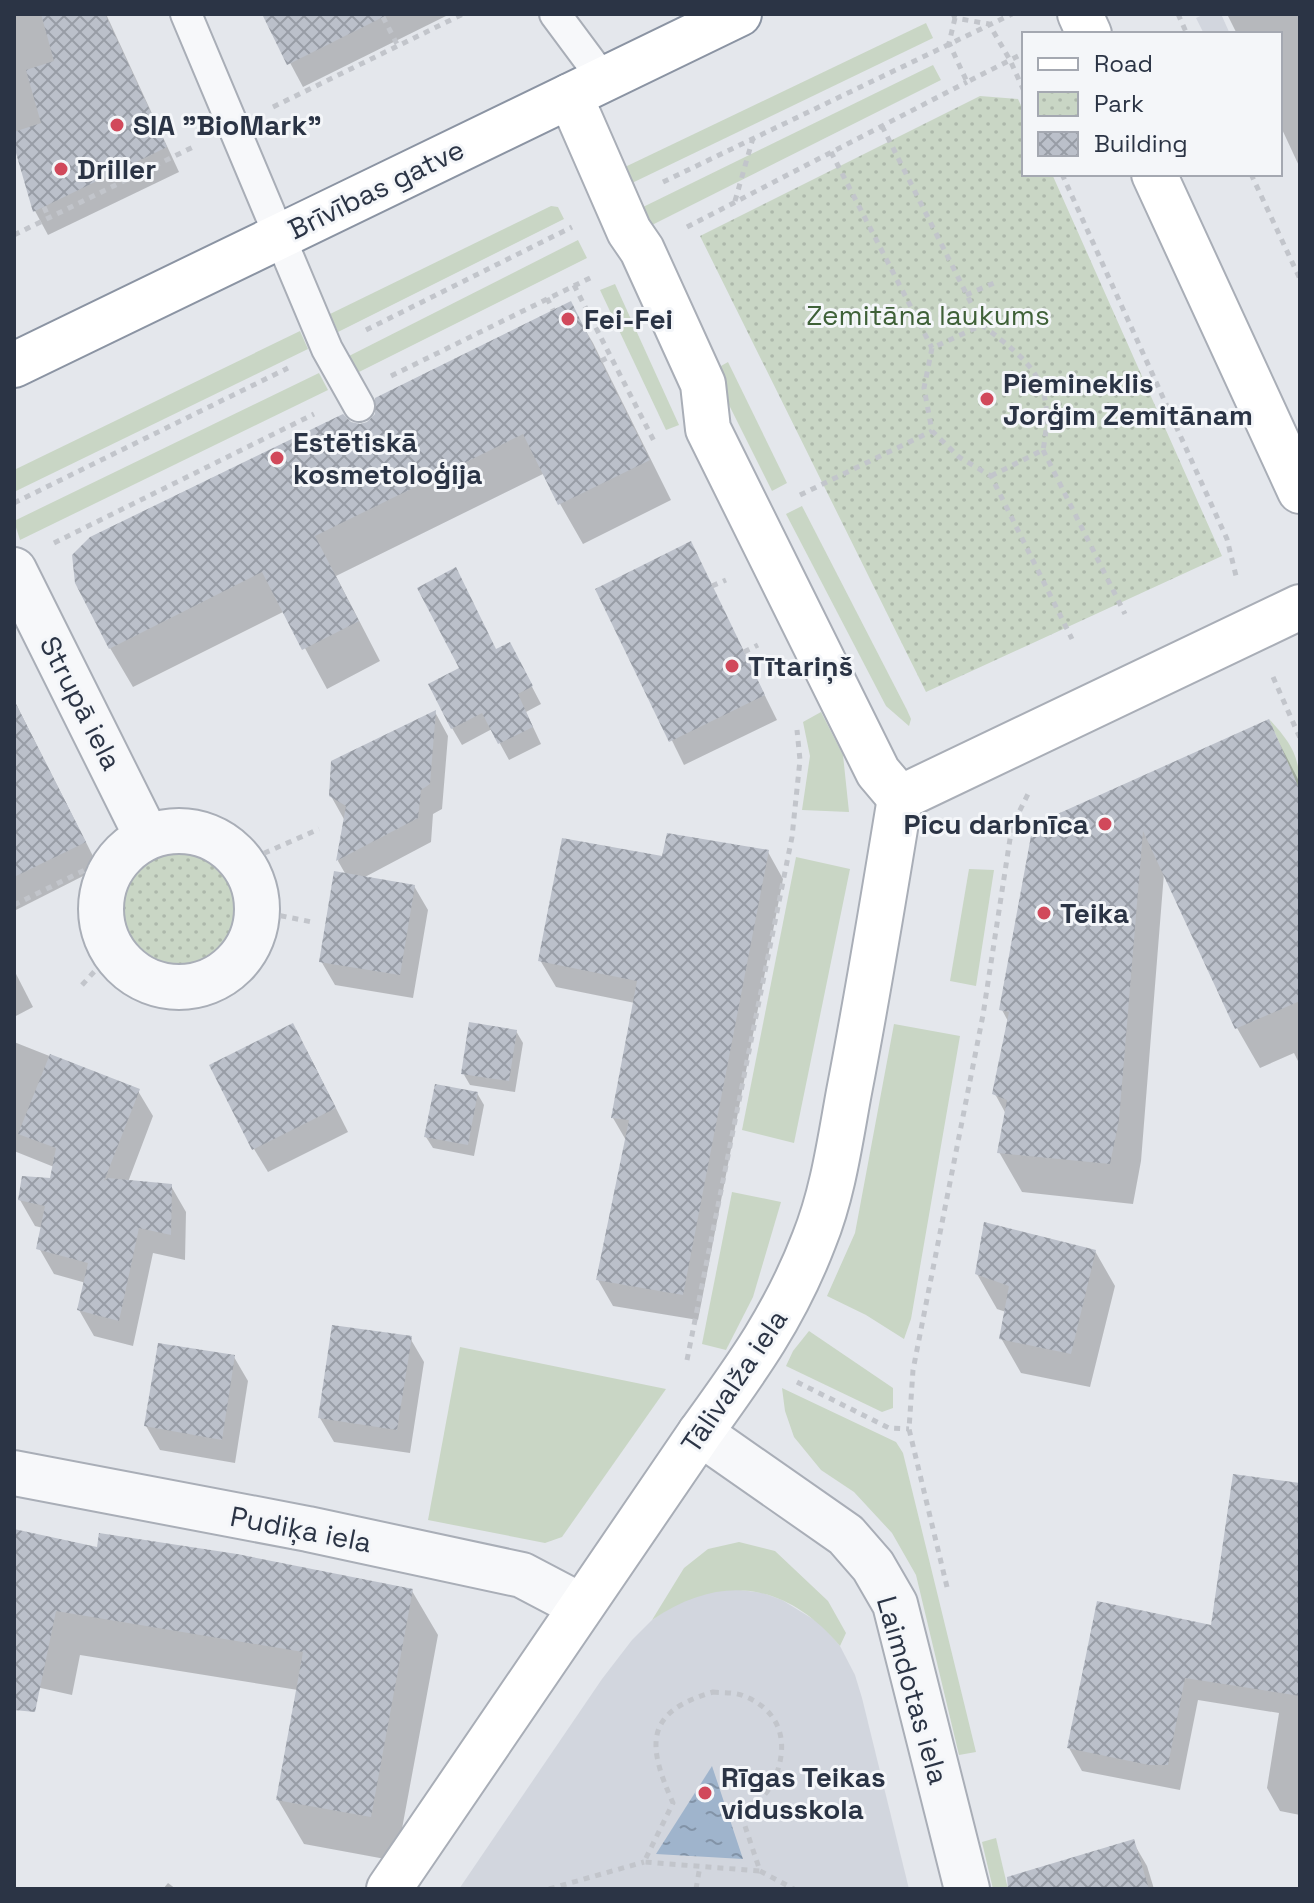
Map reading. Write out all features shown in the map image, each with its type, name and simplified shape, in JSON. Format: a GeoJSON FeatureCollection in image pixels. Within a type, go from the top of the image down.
{"type":"FeatureCollection","features":[{"type":"Feature","properties":{"kind":"main road","name":"Brīvības gatve"},"geometry":{"type":"LineString","coordinates":[[14,365],[739,14]]}},
{"type":"Feature","properties":{"kind":"main road"},"geometry":{"type":"LineString","coordinates":[[587,88],[617,205],[642,250],[703,384],[708,429],[878,772],[900,798],[1300,607]]}},
{"type":"Feature","properties":{"kind":"main road"},"geometry":{"type":"LineString","coordinates":[[1155,176],[1300,491]]}},
{"type":"Feature","properties":{"kind":"main road","name":"Tālivalža iela"},"geometry":{"type":"LineString","coordinates":[[389,1889],[775,1325],[815,1238],[834,1172],[900,798]]}},
{"type":"Feature","properties":{"kind":"street","name":"Strupā iela"},"geometry":{"type":"LineString","coordinates":[[28,560],[136,845]]}},
{"type":"Feature","properties":{"kind":"street"},"geometry":{"type":"LineString","coordinates":[[171,832],[196,833],[220,842],[242,863],[252,880],[257,911],[255,930],[245,953],[227,972],[205,984],[179,988],[153,983],[130,971],[113,951],[103,927],[102,900],[109,875],[136,845],[171,832]]}},
{"type":"Feature","properties":{"kind":"street","name":"Laimdotas iela"},"geometry":{"type":"LineString","coordinates":[[700,1433],[846,1535],[873,1566],[895,1604],[967,1889]]}},
{"type":"Feature","properties":{"kind":"street","name":"Pudiķa iela"},"geometry":{"type":"LineString","coordinates":[[14,1473],[308,1529],[522,1575],[581,1606]]}},
{"type":"Feature","properties":{"kind":"lane"},"geometry":{"type":"LineString","coordinates":[[186,14],[327,349],[356,401]]}},
{"type":"Feature","properties":{"kind":"lane"},"geometry":{"type":"LineString","coordinates":[[555,14],[587,88]]}},
{"type":"Feature","properties":{"kind":"path"},"geometry":{"type":"LineString","coordinates":[[661,183],[1012,14]]}},
{"type":"Feature","properties":{"kind":"path"},"geometry":{"type":"LineString","coordinates":[[967,82],[949,43],[954,16],[989,24],[1022,87]]}},
{"type":"Feature","properties":{"kind":"path"},"geometry":{"type":"LineString","coordinates":[[383,17],[398,46]]}},
{"type":"Feature","properties":{"kind":"path"},"geometry":{"type":"LineString","coordinates":[[680,231],[1022,54]]}},
{"type":"Feature","properties":{"kind":"path"},"geometry":{"type":"LineString","coordinates":[[882,126],[982,325],[1015,350],[1038,375],[1049,421],[1043,450],[1125,614]]}},
{"type":"Feature","properties":{"kind":"path"},"geometry":{"type":"LineString","coordinates":[[734,202],[753,138]]}},
{"type":"Feature","properties":{"kind":"path"},"geometry":{"type":"LineString","coordinates":[[831,152],[932,348],[924,388],[932,431],[959,457],[991,476],[1072,639]]}},
{"type":"Feature","properties":{"kind":"path"},"geometry":{"type":"LineString","coordinates":[[135,163],[140,173]]}},
{"type":"Feature","properties":{"kind":"path"},"geometry":{"type":"LineString","coordinates":[[1063,176],[1227,539],[1240,586]]}},
{"type":"Feature","properties":{"kind":"path"},"geometry":{"type":"LineString","coordinates":[[1252,176],[1300,279]]}},
{"type":"Feature","properties":{"kind":"path"},"geometry":{"type":"LineString","coordinates":[[44,207],[49,218]]}},
{"type":"Feature","properties":{"kind":"path"},"geometry":{"type":"LineString","coordinates":[[28,560],[356,401],[594,276]]}},
{"type":"Feature","properties":{"kind":"path"},"geometry":{"type":"LineString","coordinates":[[966,295],[994,283]]}},
{"type":"Feature","properties":{"kind":"path"},"geometry":{"type":"LineString","coordinates":[[574,285],[658,447]]}},
{"type":"Feature","properties":{"kind":"path"},"geometry":{"type":"LineString","coordinates":[[547,298],[553,310]]}},
{"type":"Feature","properties":{"kind":"path"},"geometry":{"type":"LineString","coordinates":[[932,348],[982,325]]}},
{"type":"Feature","properties":{"kind":"path"},"geometry":{"type":"LineString","coordinates":[[601,361],[611,356]]}},
{"type":"Feature","properties":{"kind":"path"},"geometry":{"type":"LineString","coordinates":[[752,519],[932,431]]}},
{"type":"Feature","properties":{"kind":"path"},"geometry":{"type":"LineString","coordinates":[[991,476],[1043,450]]}},
{"type":"Feature","properties":{"kind":"path"},"geometry":{"type":"LineString","coordinates":[[720,566],[732,593]]}},
{"type":"Feature","properties":{"kind":"path"},"geometry":{"type":"LineString","coordinates":[[712,586],[727,579]]}},
{"type":"Feature","properties":{"kind":"path"},"geometry":{"type":"LineString","coordinates":[[749,633],[761,660]]}},
{"type":"Feature","properties":{"kind":"path"},"geometry":{"type":"LineString","coordinates":[[744,652],[755,647]]}},
{"type":"Feature","properties":{"kind":"path"},"geometry":{"type":"LineString","coordinates":[[1269,665],[1300,738]]}},
{"type":"Feature","properties":{"kind":"path"},"geometry":{"type":"LineString","coordinates":[[686,1362],[792,837],[800,760],[798,732],[793,721]]}},
{"type":"Feature","properties":{"kind":"path"},"geometry":{"type":"LineString","coordinates":[[950,1600],[909,1429],[916,1350],[983,1015],[1012,826],[1031,789]]}},
{"type":"Feature","properties":{"kind":"path"},"geometry":{"type":"LineString","coordinates":[[242,863],[319,829]]}},
{"type":"Feature","properties":{"kind":"path"},"geometry":{"type":"LineString","coordinates":[[14,905],[136,845]]}},
{"type":"Feature","properties":{"kind":"path"},"geometry":{"type":"LineString","coordinates":[[257,911],[312,922]]}},
{"type":"Feature","properties":{"kind":"path"},"geometry":{"type":"LineString","coordinates":[[82,985],[113,951]]}},
{"type":"Feature","properties":{"kind":"path"},"geometry":{"type":"LineString","coordinates":[[753,1360],[889,1428],[909,1429]]}},
{"type":"Feature","properties":{"kind":"path"},"geometry":{"type":"LineString","coordinates":[[644,1862],[673,1803],[653,1743],[661,1721],[686,1700],[713,1692],[741,1694],[764,1706],[779,1726],[784,1756],[771,1787],[742,1817],[760,1871]]}},
{"type":"Feature","properties":{"kind":"path"},"geometry":{"type":"LineString","coordinates":[[549,1889],[644,1862],[760,1871],[794,1889]]}},
{"type":"Feature","properties":{"kind":"path"},"geometry":{"type":"LineString","coordinates":[[696,1889],[700,1866]]}},
{"type":"Feature","properties":{"kind":"shaded area"},"geometry":{"type":"Polygon","coordinates":[[[1205,14],[1221,14],[1229,32],[1203,32],[1196,18],[1205,14]]]}},
{"type":"Feature","properties":{"kind":"shaded area","name":"Rīgas Teikas vidusskola"},"geometry":{"type":"Polygon","coordinates":[[[733,1589],[763,1593],[782,1600],[821,1624],[840,1646],[855,1675],[862,1698],[909,1889],[459,1889],[632,1640],[652,1620],[675,1604],[703,1593],[733,1589]]]}},
{"type":"Feature","properties":{"kind":"green space"},"geometry":{"type":"Polygon","coordinates":[[[926,23],[933,38],[632,183],[625,167],[926,23]]]}},
{"type":"Feature","properties":{"kind":"green space"},"geometry":{"type":"Polygon","coordinates":[[[933,65],[941,80],[650,226],[641,208],[933,65]]]}},
{"type":"Feature","properties":{"kind":"green space","name":"Zemitāna laukums"},"geometry":{"type":"Polygon","coordinates":[[[980,96],[1018,99],[1022,108],[1022,176],[1053,176],[1222,556],[926,692],[700,236],[980,96]]]}},
{"type":"Feature","properties":{"kind":"green space"},"geometry":{"type":"Polygon","coordinates":[[[551,206],[558,207],[564,219],[338,332],[330,314],[551,206]]]}},
{"type":"Feature","properties":{"kind":"green space"},"geometry":{"type":"Polygon","coordinates":[[[578,240],[587,258],[357,373],[349,356],[578,240]]]}},
{"type":"Feature","properties":{"kind":"green space"},"geometry":{"type":"Polygon","coordinates":[[[615,284],[679,425],[666,430],[600,290],[615,284]]]}},
{"type":"Feature","properties":{"kind":"green space"},"geometry":{"type":"Polygon","coordinates":[[[300,331],[308,349],[14,492],[14,470],[300,331]]]}},
{"type":"Feature","properties":{"kind":"green space"},"geometry":{"type":"Polygon","coordinates":[[[728,362],[787,483],[772,491],[712,371],[728,362]]]}},
{"type":"Feature","properties":{"kind":"green space"},"geometry":{"type":"Polygon","coordinates":[[[319,373],[328,390],[20,540],[14,521],[319,373]]]}},
{"type":"Feature","properties":{"kind":"green space"},"geometry":{"type":"Polygon","coordinates":[[[802,506],[907,710],[911,719],[909,726],[886,706],[786,514],[802,506]]]}},
{"type":"Feature","properties":{"kind":"green space"},"geometry":{"type":"Polygon","coordinates":[[[821,712],[843,755],[849,812],[802,810],[810,756],[803,722],[821,712]]]}},
{"type":"Feature","properties":{"kind":"green space"},"geometry":{"type":"Polygon","coordinates":[[[1269,719],[1293,752],[1300,791],[1269,719]]]}},
{"type":"Feature","properties":{"kind":"green space"},"geometry":{"type":"Polygon","coordinates":[[[179,847],[203,852],[223,866],[237,886],[242,910],[237,934],[223,954],[203,968],[179,973],[155,968],[135,954],[121,934],[116,910],[121,886],[135,866],[155,852],[179,847]]]}},
{"type":"Feature","properties":{"kind":"green space"},"geometry":{"type":"Polygon","coordinates":[[[796,857],[850,869],[794,1143],[742,1130],[796,857]]]}},
{"type":"Feature","properties":{"kind":"green space"},"geometry":{"type":"Polygon","coordinates":[[[969,869],[994,870],[976,986],[950,981],[969,869]]]}},
{"type":"Feature","properties":{"kind":"green space"},"geometry":{"type":"Polygon","coordinates":[[[894,1024],[960,1036],[911,1319],[904,1339],[866,1315],[827,1296],[855,1233],[894,1024]]]}},
{"type":"Feature","properties":{"kind":"green space"},"geometry":{"type":"Polygon","coordinates":[[[732,1192],[781,1202],[753,1297],[726,1350],[702,1344],[732,1192]]]}},
{"type":"Feature","properties":{"kind":"green space"},"geometry":{"type":"Polygon","coordinates":[[[809,1331],[893,1388],[893,1408],[882,1412],[786,1366],[809,1331]]]}},
{"type":"Feature","properties":{"kind":"green space"},"geometry":{"type":"Polygon","coordinates":[[[460,1347],[666,1389],[562,1537],[545,1543],[428,1520],[460,1347]]]}},
{"type":"Feature","properties":{"kind":"green space"},"geometry":{"type":"Polygon","coordinates":[[[782,1388],[896,1442],[903,1453],[976,1752],[959,1755],[916,1575],[892,1533],[854,1492],[821,1470],[794,1437],[785,1411],[782,1388]]]}},
{"type":"Feature","properties":{"kind":"green space"},"geometry":{"type":"Polygon","coordinates":[[[739,1542],[775,1551],[828,1601],[846,1633],[840,1646],[798,1608],[752,1591],[703,1595],[652,1620],[684,1568],[708,1549],[739,1542]]]}},
{"type":"Feature","properties":{"kind":"green space"},"geometry":{"type":"Polygon","coordinates":[[[996,1838],[1008,1889],[993,1889],[982,1842],[996,1838]]]}},
{"type":"Feature","properties":{"kind":"water"},"geometry":{"type":"Polygon","coordinates":[[[712,1766],[743,1859],[656,1854],[712,1766]]]}},
{"type":"Feature","properties":{"kind":"building"},"geometry":{"type":"Polygon","coordinates":[[[41,14],[105,14],[167,147],[33,212],[14,146],[14,132],[41,123],[26,70],[54,61],[41,14]]]}},
{"type":"Feature","properties":{"kind":"building"},"geometry":{"type":"Polygon","coordinates":[[[262,14],[389,14],[287,65],[262,14]]]}},
{"type":"Feature","properties":{"kind":"building"},"geometry":{"type":"Polygon","coordinates":[[[571,301],[650,460],[558,505],[523,434],[315,536],[359,621],[302,650],[262,572],[109,649],[75,583],[72,555],[90,537],[343,414],[351,422],[367,422],[375,414],[375,398],[571,301]]]}},
{"type":"Feature","properties":{"kind":"building"},"geometry":{"type":"Polygon","coordinates":[[[691,541],[765,695],[669,742],[595,589],[691,541]]]}},
{"type":"Feature","properties":{"kind":"building"},"geometry":{"type":"Polygon","coordinates":[[[456,567],[496,649],[510,642],[533,686],[518,694],[533,727],[498,744],[482,713],[451,729],[428,684],[459,668],[417,588],[456,567]]]}},
{"type":"Feature","properties":{"kind":"building"},"geometry":{"type":"Polygon","coordinates":[[[14,700],[86,842],[14,877],[14,700]]]}},
{"type":"Feature","properties":{"kind":"building"},"geometry":{"type":"Polygon","coordinates":[[[436,710],[430,784],[421,790],[418,818],[336,861],[346,806],[329,796],[331,761],[436,710]]]}},
{"type":"Feature","properties":{"kind":"building"},"geometry":{"type":"Polygon","coordinates":[[[1269,719],[1300,791],[1300,1001],[1235,1029],[1143,831],[1119,1120],[1110,1164],[997,1153],[1007,1100],[992,1094],[1009,1012],[999,1010],[1033,825],[1269,719]]]}},
{"type":"Feature","properties":{"kind":"building"},"geometry":{"type":"Polygon","coordinates":[[[667,833],[769,850],[683,1295],[596,1280],[629,1120],[611,1118],[637,981],[538,961],[562,838],[662,856],[667,833]]]}},
{"type":"Feature","properties":{"kind":"building"},"geometry":{"type":"Polygon","coordinates":[[[334,871],[415,885],[400,975],[319,962],[334,871]]]}},
{"type":"Feature","properties":{"kind":"building"},"geometry":{"type":"Polygon","coordinates":[[[469,1022],[517,1030],[509,1081],[461,1074],[469,1022]]]}},
{"type":"Feature","properties":{"kind":"building"},"geometry":{"type":"Polygon","coordinates":[[[293,1023],[336,1108],[252,1150],[209,1065],[293,1023]]]}},
{"type":"Feature","properties":{"kind":"building"},"geometry":{"type":"Polygon","coordinates":[[[50,1054],[140,1089],[104,1181],[108,1178],[172,1184],[171,1235],[139,1228],[119,1321],[77,1310],[88,1263],[36,1249],[45,1206],[18,1200],[22,1176],[50,1178],[56,1148],[18,1134],[50,1054]]]}},
{"type":"Feature","properties":{"kind":"building"},"geometry":{"type":"Polygon","coordinates":[[[435,1084],[478,1092],[468,1145],[424,1137],[435,1084]]]}},
{"type":"Feature","properties":{"kind":"building"},"geometry":{"type":"Polygon","coordinates":[[[984,1222],[1096,1250],[1071,1354],[999,1339],[1009,1286],[975,1274],[984,1222]]]}},
{"type":"Feature","properties":{"kind":"building"},"geometry":{"type":"Polygon","coordinates":[[[332,1325],[412,1336],[397,1430],[318,1418],[332,1325]]]}},
{"type":"Feature","properties":{"kind":"building"},"geometry":{"type":"Polygon","coordinates":[[[158,1343],[235,1355],[222,1440],[144,1426],[158,1343]]]}},
{"type":"Feature","properties":{"kind":"building"},"geometry":{"type":"Polygon","coordinates":[[[1233,1474],[1300,1483],[1300,1696],[1185,1678],[1168,1765],[1149,1765],[1067,1748],[1097,1601],[1211,1625],[1233,1474]]]}},
{"type":"Feature","properties":{"kind":"building"},"geometry":{"type":"Polygon","coordinates":[[[14,1529],[97,1547],[99,1533],[237,1554],[413,1589],[371,1817],[276,1800],[303,1652],[56,1611],[35,1712],[14,1710],[14,1529]]]}},
{"type":"Feature","properties":{"kind":"building"},"geometry":{"type":"Polygon","coordinates":[[[1134,1839],[1149,1889],[1008,1889],[1007,1877],[1134,1839]]]}},
{"type":"Feature","properties":{"kind":"place","name":"SIA \"BioMark\""},"geometry":{"type":"Point","coordinates":[117,125]}},
{"type":"Feature","properties":{"kind":"place","name":"Driller"},"geometry":{"type":"Point","coordinates":[61,169]}},
{"type":"Feature","properties":{"kind":"place","name":"Fei-Fei"},"geometry":{"type":"Point","coordinates":[568,319]}},
{"type":"Feature","properties":{"kind":"place","name":"Piemineklis Jorģim Zemitānam"},"geometry":{"type":"Point","coordinates":[987,399]}},
{"type":"Feature","properties":{"kind":"place","name":"Estētiskā kosmetoloģija"},"geometry":{"type":"Point","coordinates":[277,458]}},
{"type":"Feature","properties":{"kind":"place","name":"Tītariņš"},"geometry":{"type":"Point","coordinates":[732,666]}},
{"type":"Feature","properties":{"kind":"place","name":"Picu darbnīca"},"geometry":{"type":"Point","coordinates":[1105,824]}},
{"type":"Feature","properties":{"kind":"place","name":"Teika"},"geometry":{"type":"Point","coordinates":[1044,913]}},
{"type":"Feature","properties":{"kind":"place","name":"Rīgas Teikas vidusskola"},"geometry":{"type":"Point","coordinates":[705,1793]}}]}
